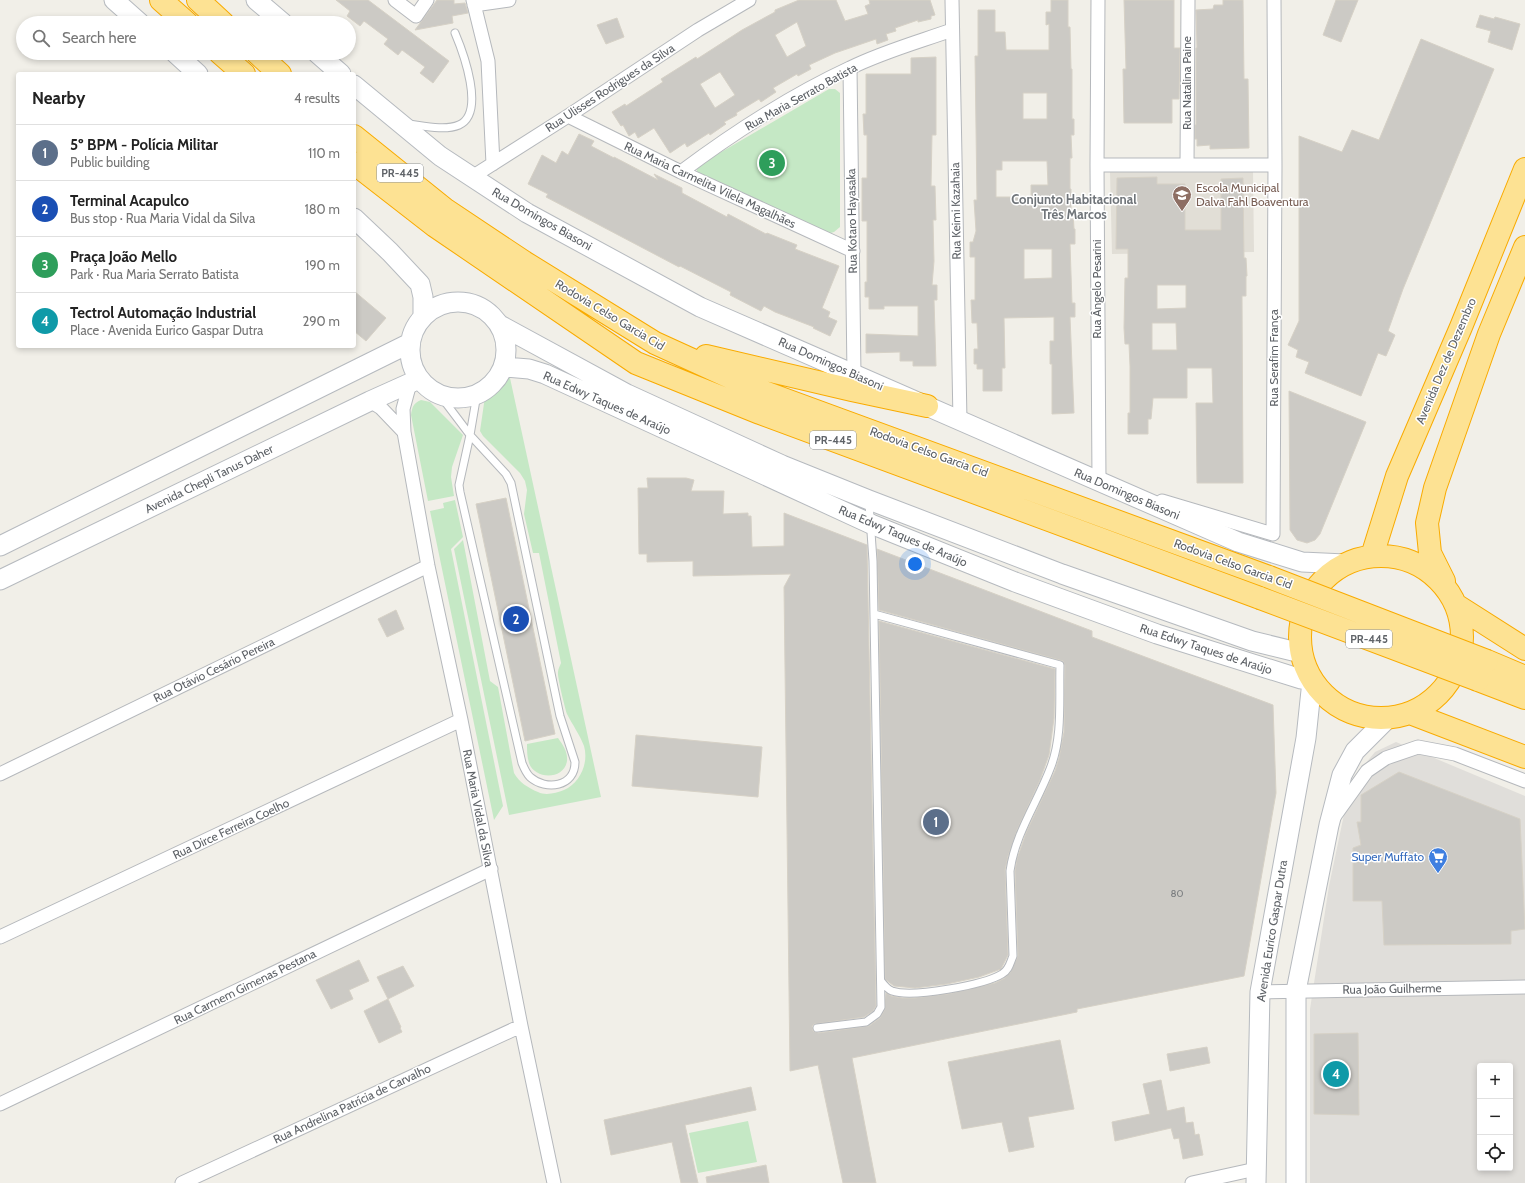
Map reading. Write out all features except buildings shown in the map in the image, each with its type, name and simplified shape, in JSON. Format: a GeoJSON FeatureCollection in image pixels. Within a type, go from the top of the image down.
{"type":"FeatureCollection","features":[{"type":"Feature","properties":{"kind":"highway"},"geometry":{"type":"LineString","coordinates":[[161,0],[179,16]]}},
{"type":"Feature","properties":{"kind":"highway"},"geometry":{"type":"LineString","coordinates":[[198,0],[215,16]]}},
{"type":"Feature","properties":{"kind":"highway"},"geometry":{"type":"LineString","coordinates":[[228,60],[242,72]]}},
{"type":"Feature","properties":{"kind":"highway"},"geometry":{"type":"LineString","coordinates":[[265,60],[278,72]]}},
{"type":"Feature","properties":{"kind":"highway","name":"Rodovia Celso Garcia Cid"},"geometry":{"type":"LineString","coordinates":[[356,138],[446,210],[524,262],[655,344],[756,389],[1269,577],[1483,671],[1525,698]]}},
{"type":"Feature","properties":{"kind":"highway","name":"Rodovia Celso Garcia Cid"},"geometry":{"type":"LineString","coordinates":[[356,165],[435,226],[636,363],[760,413],[1260,598],[1483,671],[1525,677]]}},
{"type":"Feature","properties":{"kind":"highway","name":"Avenida Dez de Dezembro"},"geometry":{"type":"LineString","coordinates":[[1372,556],[1397,476],[1461,327],[1525,168]]}},
{"type":"Feature","properties":{"kind":"highway"},"geometry":{"type":"LineString","coordinates":[[1525,247],[1487,342],[1435,488],[1427,523],[1430,553],[1454,600],[1463,631],[1460,659],[1448,683],[1429,703],[1410,713],[1388,718],[1366,717],[1345,710],[1327,698],[1312,681],[1304,664],[1299,644],[1300,625],[1305,606],[1315,588],[1329,574],[1346,564],[1358,558],[1372,556],[1396,557],[1418,564],[1437,578],[1454,600],[1525,649]]}},
{"type":"Feature","properties":{"kind":"highway"},"geometry":{"type":"LineString","coordinates":[[655,344],[927,406]]}},
{"type":"Feature","properties":{"kind":"highway"},"geometry":{"type":"LineString","coordinates":[[1410,713],[1525,757]]}},
{"type":"Feature","properties":{"kind":"main road"},"geometry":{"type":"LineString","coordinates":[[114,0],[132,16]]}},
{"type":"Feature","properties":{"kind":"main road"},"geometry":{"type":"LineString","coordinates":[[256,0],[274,16]]}},
{"type":"Feature","properties":{"kind":"main road"},"geometry":{"type":"LineString","coordinates":[[183,60],[196,72]]}},
{"type":"Feature","properties":{"kind":"main road"},"geometry":{"type":"LineString","coordinates":[[325,60],[339,72]]}},
{"type":"Feature","properties":{"kind":"main road","name":"Rua Domingos Biasoni"},"geometry":{"type":"LineString","coordinates":[[356,87],[440,156],[527,213],[700,307],[1238,542],[1302,562],[1346,564]]}},
{"type":"Feature","properties":{"kind":"main road"},"geometry":{"type":"LineString","coordinates":[[356,220],[390,252],[420,284],[423,297],[423,316]]}},
{"type":"Feature","properties":{"kind":"main road"},"geometry":{"type":"LineString","coordinates":[[450,302],[466,302],[479,306],[491,314],[500,325],[506,338],[507,353],[504,367],[496,380],[484,391],[470,397],[454,398],[439,394],[414,381],[410,359],[410,343],[414,329],[423,316],[435,307],[450,302]]}},
{"type":"Feature","properties":{"kind":"main road","name":"Rua Edwy Taques de Araújo"},"geometry":{"type":"LineString","coordinates":[[500,325],[627,394],[782,465],[1062,574],[1252,641],[1301,653]]}},
{"type":"Feature","properties":{"kind":"main road"},"geometry":{"type":"LineString","coordinates":[[0,546],[410,343]]}},
{"type":"Feature","properties":{"kind":"main road","name":"Rua Edwy Taques de Araújo"},"geometry":{"type":"LineString","coordinates":[[504,367],[529,369],[545,374],[871,524],[1015,582],[1157,634],[1301,679],[1312,681]]}},
{"type":"Feature","properties":{"kind":"main road","name":"Avenida Chepli Tanus Daher"},"geometry":{"type":"LineString","coordinates":[[0,580],[414,381]]}},
{"type":"Feature","properties":{"kind":"main road","name":"Avenida Eurico Gaspar Dutra"},"geometry":{"type":"LineString","coordinates":[[1256,1176],[1260,992],[1306,738],[1312,681]]}},
{"type":"Feature","properties":{"kind":"main road"},"geometry":{"type":"LineString","coordinates":[[1296,1183],[1296,991],[1329,826],[1342,775],[1355,750],[1388,718]]}},
{"type":"Feature","properties":{"kind":"street"},"geometry":{"type":"LineString","coordinates":[[395,0],[416,16],[427,0]]}},
{"type":"Feature","properties":{"kind":"street"},"geometry":{"type":"LineString","coordinates":[[493,164],[488,61],[473,2],[509,0]]}},
{"type":"Feature","properties":{"kind":"street","name":"Rua Ulisses Rodrigues da Silva"},"geometry":{"type":"LineString","coordinates":[[472,177],[568,116],[698,30],[749,0]]}},
{"type":"Feature","properties":{"kind":"street","name":"Rua Keimi Kazahaia"},"geometry":{"type":"LineString","coordinates":[[952,0],[960,421]]}},
{"type":"Feature","properties":{"kind":"street","name":"Rua Ângelo Pesarini"},"geometry":{"type":"LineString","coordinates":[[1098,0],[1097,165],[1099,482]]}},
{"type":"Feature","properties":{"kind":"street","name":"Rua Natalina Paine"},"geometry":{"type":"LineString","coordinates":[[1187,165],[1188,0]]}},
{"type":"Feature","properties":{"kind":"street","name":"Rua Serafim França"},"geometry":{"type":"LineString","coordinates":[[1099,482],[1273,534],[1275,165],[1274,0]]}},
{"type":"Feature","properties":{"kind":"street","name":"Rua Maria Serrato Batista"},"geometry":{"type":"LineString","coordinates":[[681,172],[759,118],[850,68],[878,56],[952,30]]}},
{"type":"Feature","properties":{"kind":"street","name":"Rua Kotaro Hayasaka"},"geometry":{"type":"LineString","coordinates":[[850,68],[854,375]]}},
{"type":"Feature","properties":{"kind":"street","name":"Rua Maria Carmelita Vilela Magalhães"},"geometry":{"type":"LineString","coordinates":[[568,116],[681,172],[853,251]]}},
{"type":"Feature","properties":{"kind":"street"},"geometry":{"type":"LineString","coordinates":[[1097,165],[1275,165]]}},
{"type":"Feature","properties":{"kind":"street","name":"Rua Maria Vidal da Silva"},"geometry":{"type":"LineString","coordinates":[[414,381],[403,409],[404,432],[428,566],[491,869],[551,1182]]}},
{"type":"Feature","properties":{"kind":"street"},"geometry":{"type":"LineString","coordinates":[[370,401],[381,408],[404,432]]}},
{"type":"Feature","properties":{"kind":"street","name":"Rua Otávio Cesário Pereira"},"geometry":{"type":"LineString","coordinates":[[0,774],[428,566]]}},
{"type":"Feature","properties":{"kind":"street","name":"Rua Dirce Ferreira Coelho"},"geometry":{"type":"LineString","coordinates":[[0,937],[461,720]]}},
{"type":"Feature","properties":{"kind":"street"},"geometry":{"type":"LineString","coordinates":[[1329,826],[1367,771],[1386,758],[1418,747],[1455,754],[1525,781]]}},
{"type":"Feature","properties":{"kind":"street","name":"Rua Carmem Gimenas Pestana"},"geometry":{"type":"LineString","coordinates":[[0,1104],[491,869]]}},
{"type":"Feature","properties":{"kind":"street","name":"Rua João Guilherme"},"geometry":{"type":"LineString","coordinates":[[1260,992],[1525,987]]}},
{"type":"Feature","properties":{"kind":"street","name":"Rua Andrelina Patrícia de Carvalho"},"geometry":{"type":"LineString","coordinates":[[182,1183],[521,1026]]}},
{"type":"Feature","properties":{"kind":"street"},"geometry":{"type":"LineString","coordinates":[[1192,1183],[1256,1176]]}},
{"type":"Feature","properties":{"kind":"lane"},"geometry":{"type":"LineString","coordinates":[[402,124],[448,128],[460,125],[468,117],[471,106],[471,93],[467,67],[455,33]]}},
{"type":"Feature","properties":{"kind":"lane"},"geometry":{"type":"LineString","coordinates":[[439,394],[470,435],[506,474],[511,483],[560,716],[576,762],[575,770],[572,776],[562,784],[548,785],[530,778],[522,763],[459,484],[470,435],[477,394]]}},
{"type":"Feature","properties":{"kind":"lane"},"geometry":{"type":"LineString","coordinates":[[817,1028],[866,1022],[877,1014],[881,1007],[874,614],[869,500]]}},
{"type":"Feature","properties":{"kind":"lane"},"geometry":{"type":"LineString","coordinates":[[874,614],[1060,666],[1059,741],[1051,768],[1020,832],[1011,862],[1013,956],[1009,967],[1003,973],[994,978],[972,984],[938,990],[907,993],[893,991],[884,986],[881,981]]}},
{"type":"Feature","properties":{"kind":"shaded area","name":"Escola Municipal Dalva Fahl Boaventura"},"geometry":{"type":"Polygon","coordinates":[[[1253,171],[1254,252],[1112,254],[1110,172],[1253,171]]]}},
{"type":"Feature","properties":{"kind":"shaded area"},"geometry":{"type":"Polygon","coordinates":[[[1396,742],[1525,796],[1525,1183],[1310,1183],[1310,1009],[1329,886],[1351,781],[1375,752],[1396,742]]]}},
{"type":"Feature","properties":{"kind":"green space"},"geometry":{"type":"Polygon","coordinates":[[[829,89],[835,89],[840,93],[840,227],[834,232],[827,234],[697,175],[699,165],[829,89]]]}},
{"type":"Feature","properties":{"kind":"green space"},"geometry":{"type":"Polygon","coordinates":[[[498,372],[510,378],[601,797],[509,815],[454,549],[463,540],[490,681],[498,687],[514,773],[527,787],[544,794],[558,792],[575,783],[584,766],[585,752],[584,746],[567,714],[561,692],[558,670],[561,663],[539,553],[533,553],[524,514],[527,490],[525,481],[520,473],[483,436],[480,431],[488,376],[492,373],[498,372]]]}},
{"type":"Feature","properties":{"kind":"green space"},"geometry":{"type":"Polygon","coordinates":[[[421,400],[430,402],[463,435],[452,467],[451,477],[454,496],[428,501],[411,415],[413,406],[421,400]]]}},
{"type":"Feature","properties":{"kind":"green space"},"geometry":{"type":"Polygon","coordinates":[[[455,500],[463,537],[451,549],[503,806],[494,820],[430,511],[444,508],[443,503],[455,500]]]}},
{"type":"Feature","properties":{"kind":"green space"},"geometry":{"type":"Polygon","coordinates":[[[558,738],[567,755],[565,767],[561,772],[549,776],[537,773],[532,769],[529,763],[527,756],[527,744],[558,738]]]}},
{"type":"Feature","properties":{"kind":"green space"},"geometry":{"type":"Polygon","coordinates":[[[748,1121],[757,1162],[698,1173],[689,1133],[748,1121]]]}},
{"type":"Feature","properties":{"kind":"place","name":"Praça João Mello"},"geometry":{"type":"Point","coordinates":[772,163]}},
{"type":"Feature","properties":{"kind":"place","name":"Escola Municipal Dalva Fahl Boaventura"},"geometry":{"type":"Point","coordinates":[1182,212]}},
{"type":"Feature","properties":{"kind":"place","name":"Terminal Acapulco"},"geometry":{"type":"Point","coordinates":[516,619]}},
{"type":"Feature","properties":{"kind":"place","name":"5º BPM - Polícia Militar"},"geometry":{"type":"Point","coordinates":[936,822]}},
{"type":"Feature","properties":{"kind":"place","name":"Super Muffato"},"geometry":{"type":"Point","coordinates":[1438,874]}},
{"type":"Feature","properties":{"kind":"place","name":"Tectrol Automação Industrial"},"geometry":{"type":"Point","coordinates":[1336,1074]}},
{"type":"Feature","properties":{"kind":"district","name":"Conjunto Habitacional Três Marcos"},"geometry":{"type":"Point","coordinates":[1074,206]}}]}
